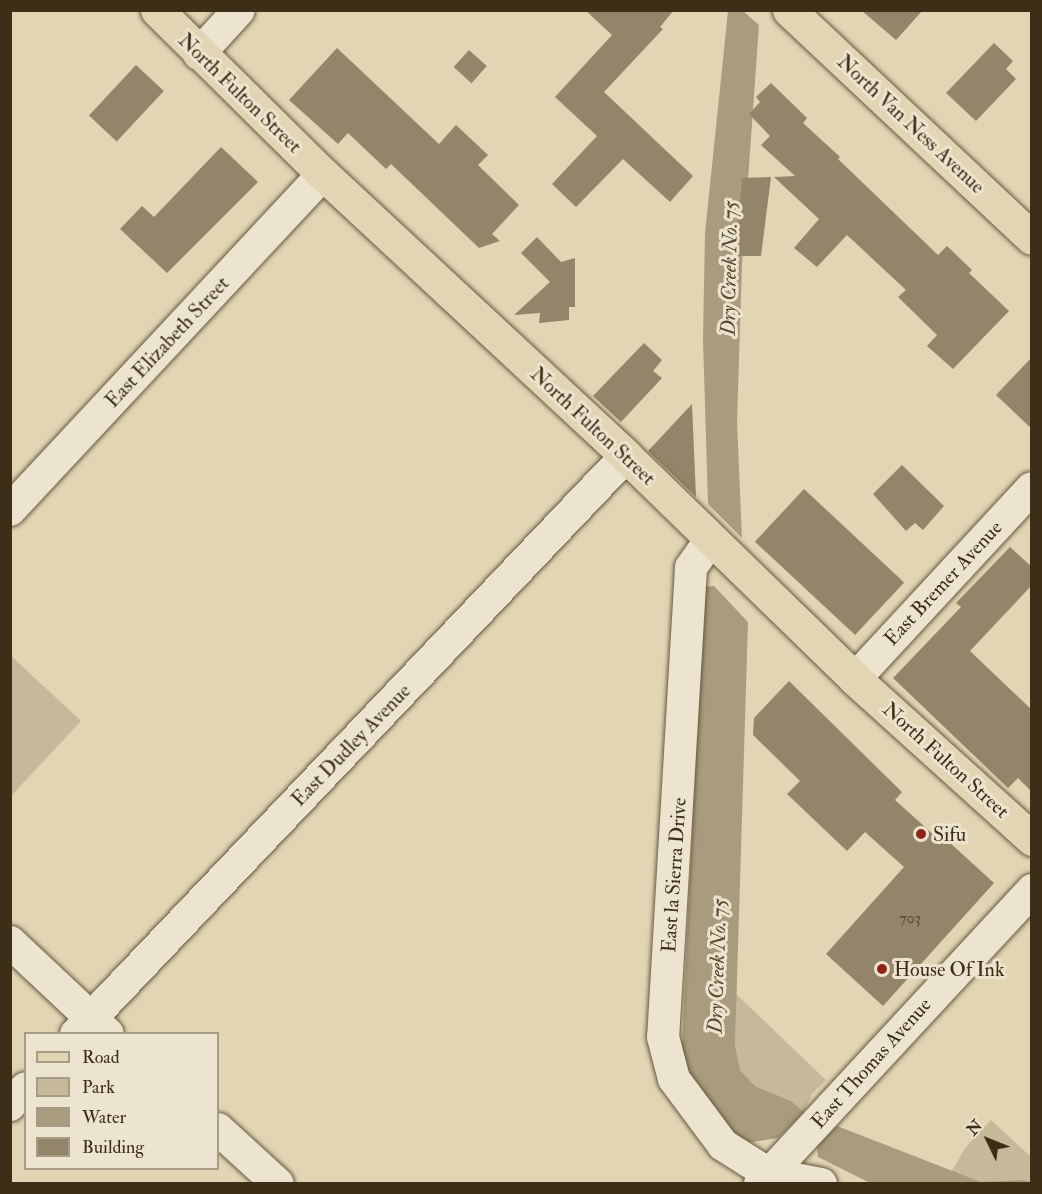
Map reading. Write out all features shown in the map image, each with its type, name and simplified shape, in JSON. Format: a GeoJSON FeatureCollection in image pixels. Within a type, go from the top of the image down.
{"type":"FeatureCollection","features":[{"type":"Feature","properties":{"kind":"main road","name":"North Fulton Street"},"geometry":{"type":"LineString","coordinates":[[157,10],[323,174],[626,456],[855,679],[1032,839]]}},
{"type":"Feature","properties":{"kind":"main road","name":"North Van Ness Avenue"},"geometry":{"type":"LineString","coordinates":[[789,10],[1032,238]]}},
{"type":"Feature","properties":{"kind":"street"},"geometry":{"type":"LineString","coordinates":[[199,54],[239,10]]}},
{"type":"Feature","properties":{"kind":"street","name":"East Elizabeth Street"},"geometry":{"type":"LineString","coordinates":[[10,510],[323,174]]}},
{"type":"Feature","properties":{"kind":"street","name":"East Dudley Avenue"},"geometry":{"type":"LineString","coordinates":[[92,1028],[626,456]]}},
{"type":"Feature","properties":{"kind":"street","name":"East Bremer Avenue"},"geometry":{"type":"LineString","coordinates":[[855,679],[1032,488]]}},
{"type":"Feature","properties":{"kind":"street","name":"East la Sierra Drive"},"geometry":{"type":"LineString","coordinates":[[713,541],[691,568],[663,1037],[674,1079],[705,1124],[723,1145],[764,1179]]}},
{"type":"Feature","properties":{"kind":"street","name":"East Thomas Avenue"},"geometry":{"type":"LineString","coordinates":[[764,1179],[1032,890]]}},
{"type":"Feature","properties":{"kind":"street"},"geometry":{"type":"LineString","coordinates":[[10,942],[92,1028]]}},
{"type":"Feature","properties":{"kind":"street"},"geometry":{"type":"LineString","coordinates":[[10,1105],[24,1090]]}},
{"type":"Feature","properties":{"kind":"street"},"geometry":{"type":"LineString","coordinates":[[219,1130],[278,1184]]}},
{"type":"Feature","properties":{"kind":"street"},"geometry":{"type":"LineString","coordinates":[[764,1179],[821,1184]]}},
{"type":"Feature","properties":{"kind":"green space"},"geometry":{"type":"Polygon","coordinates":[[[10,655],[81,721],[11,796],[10,796],[10,655]]]}},
{"type":"Feature","properties":{"kind":"green space"},"geometry":{"type":"Polygon","coordinates":[[[736,994],[826,1080],[812,1094],[804,1112],[791,1101],[755,1086],[740,1070],[735,1045],[736,994]]]}},
{"type":"Feature","properties":{"kind":"green space"},"geometry":{"type":"Polygon","coordinates":[[[991,1120],[1031,1157],[1031,1183],[981,1182],[951,1172],[966,1147],[991,1120]]]}},
{"type":"Feature","properties":{"kind":"water","name":"Dry Creek No. 75"},"geometry":{"type":"Polygon","coordinates":[[[728,11],[743,11],[759,25],[742,265],[737,422],[742,538],[708,504],[703,339],[705,233],[728,11]]]}},
{"type":"Feature","properties":{"kind":"water","name":"Dry Creek No. 75"},"geometry":{"type":"Polygon","coordinates":[[[714,586],[748,622],[735,1045],[740,1070],[755,1086],[791,1101],[804,1112],[778,1138],[747,1143],[728,1132],[686,1076],[682,1045],[704,587],[714,586]]]}},
{"type":"Feature","properties":{"kind":"water"},"geometry":{"type":"Polygon","coordinates":[[[837,1126],[981,1182],[1024,1180],[1031,1183],[870,1183],[818,1157],[817,1147],[837,1126]]]}},
{"type":"Feature","properties":{"kind":"building"},"geometry":{"type":"Polygon","coordinates":[[[585,10],[674,10],[660,27],[663,29],[604,92],[693,176],[670,202],[623,159],[576,207],[552,184],[597,136],[555,97],[612,35],[585,10]]]}},
{"type":"Feature","properties":{"kind":"building"},"geometry":{"type":"Polygon","coordinates":[[[861,10],[923,10],[896,40],[861,10]]]}},
{"type":"Feature","properties":{"kind":"building"},"geometry":{"type":"Polygon","coordinates":[[[994,43],[1013,61],[1006,69],[1016,79],[976,121],[946,93],[994,43]]]}},
{"type":"Feature","properties":{"kind":"building"},"geometry":{"type":"Polygon","coordinates":[[[337,48],[439,144],[456,125],[488,155],[478,165],[519,205],[492,234],[500,241],[479,248],[391,164],[386,169],[348,133],[338,144],[289,100],[337,48]]]}},
{"type":"Feature","properties":{"kind":"building"},"geometry":{"type":"Polygon","coordinates":[[[469,50],[487,66],[471,83],[454,67],[469,50]]]}},
{"type":"Feature","properties":{"kind":"building"},"geometry":{"type":"Polygon","coordinates":[[[136,65],[164,91],[117,141],[89,115],[136,65]]]}},
{"type":"Feature","properties":{"kind":"building"},"geometry":{"type":"Polygon","coordinates":[[[771,83],[807,118],[803,123],[938,255],[947,246],[972,270],[969,273],[1009,311],[953,369],[927,346],[937,335],[898,297],[906,290],[847,235],[817,267],[794,248],[819,219],[774,177],[795,176],[761,145],[770,136],[749,114],[760,102],[756,97],[771,83]]]}},
{"type":"Feature","properties":{"kind":"building"},"geometry":{"type":"Polygon","coordinates":[[[221,147],[258,182],[167,273],[120,229],[142,206],[154,217],[221,147]]]}},
{"type":"Feature","properties":{"kind":"building"},"geometry":{"type":"Polygon","coordinates":[[[771,177],[761,256],[736,256],[742,178],[771,177]]]}},
{"type":"Feature","properties":{"kind":"building"},"geometry":{"type":"Polygon","coordinates":[[[537,237],[561,262],[575,258],[575,307],[569,307],[569,320],[539,323],[540,313],[514,315],[550,282],[521,253],[537,237]]]}},
{"type":"Feature","properties":{"kind":"building"},"geometry":{"type":"Polygon","coordinates":[[[644,343],[662,360],[653,371],[662,378],[621,422],[593,396],[644,343]]]}},
{"type":"Feature","properties":{"kind":"building"},"geometry":{"type":"Polygon","coordinates":[[[1032,357],[1032,429],[996,395],[1032,357]]]}},
{"type":"Feature","properties":{"kind":"building"},"geometry":{"type":"Polygon","coordinates":[[[692,404],[696,497],[648,451],[692,404]]]}},
{"type":"Feature","properties":{"kind":"building"},"geometry":{"type":"Polygon","coordinates":[[[902,465],[944,506],[923,530],[915,523],[906,531],[873,494],[902,465]]]}},
{"type":"Feature","properties":{"kind":"building"},"geometry":{"type":"Polygon","coordinates":[[[804,489],[904,582],[855,635],[755,542],[804,489]]]}},
{"type":"Feature","properties":{"kind":"building"},"geometry":{"type":"Polygon","coordinates":[[[1010,547],[1032,567],[1032,585],[970,651],[1032,710],[1032,792],[1018,778],[1008,788],[893,678],[961,607],[956,603],[1010,547]]]}},
{"type":"Feature","properties":{"kind":"building"},"geometry":{"type":"Polygon","coordinates":[[[789,681],[902,792],[895,800],[934,835],[937,831],[994,883],[883,1006],[826,954],[904,867],[865,832],[847,851],[787,794],[800,781],[753,735],[754,718],[789,681]]]}},
{"type":"Feature","properties":{"kind":"place","name":"Sifu"},"geometry":{"type":"Point","coordinates":[921,834]}},
{"type":"Feature","properties":{"kind":"place","name":"House Of Ink"},"geometry":{"type":"Point","coordinates":[882,969]}}]}
